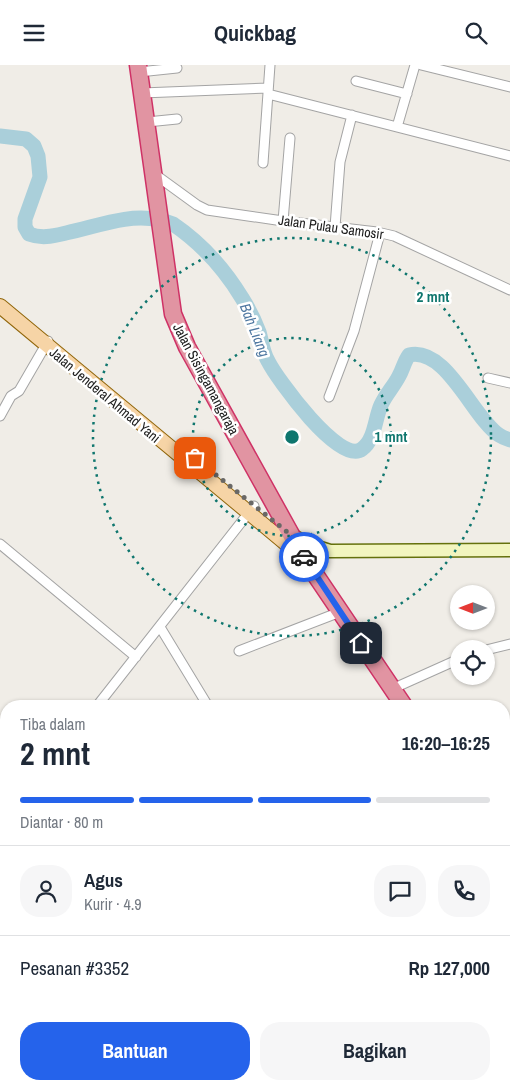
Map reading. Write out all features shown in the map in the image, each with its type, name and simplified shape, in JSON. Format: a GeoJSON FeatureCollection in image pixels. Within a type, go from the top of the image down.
{"type":"FeatureCollection","features":[{"type":"Feature","properties":{"kind":"highway","name":"Jalan Sisingamangaraja"},"geometry":{"type":"LineString","coordinates":[[138,68],[173,313],[187,347],[304,558],[400,700]]}},
{"type":"Feature","properties":{"kind":"main road","name":"Jalan Jenderal Ahmad Yani"},"geometry":{"type":"LineString","coordinates":[[0,300],[47,342],[251,510],[304,558]]}},
{"type":"Feature","properties":{"kind":"main road","name":"Jalan Jenderal Ahmad Yani"},"geometry":{"type":"LineString","coordinates":[[0,307],[47,342]]}},
{"type":"Feature","properties":{"kind":"main road","name":"Jalan Jenderal Ahmad Yani"},"geometry":{"type":"LineString","coordinates":[[251,510],[291,535]]}},
{"type":"Feature","properties":{"kind":"street"},"geometry":{"type":"LineString","coordinates":[[263,163],[270,65]]}},
{"type":"Feature","properties":{"kind":"street"},"geometry":{"type":"LineString","coordinates":[[397,127],[415,65]]}},
{"type":"Feature","properties":{"kind":"street"},"geometry":{"type":"LineString","coordinates":[[421,65],[510,87]]}},
{"type":"Feature","properties":{"kind":"street"},"geometry":{"type":"LineString","coordinates":[[138,68],[177,68]]}},
{"type":"Feature","properties":{"kind":"street"},"geometry":{"type":"LineString","coordinates":[[356,81],[407,94]]}},
{"type":"Feature","properties":{"kind":"street"},"geometry":{"type":"LineString","coordinates":[[142,93],[268,91],[510,156]]}},
{"type":"Feature","properties":{"kind":"street"},"geometry":{"type":"LineString","coordinates":[[335,227],[340,162],[352,115]]}},
{"type":"Feature","properties":{"kind":"street"},"geometry":{"type":"LineString","coordinates":[[147,122],[177,119]]}},
{"type":"Feature","properties":{"kind":"street"},"geometry":{"type":"LineString","coordinates":[[283,221],[290,138]]}},
{"type":"Feature","properties":{"kind":"street","name":"Jalan Pulau Samosir"},"geometry":{"type":"LineString","coordinates":[[153,173],[197,205],[207,210],[394,236],[510,290]]}},
{"type":"Feature","properties":{"kind":"street"},"geometry":{"type":"LineString","coordinates":[[329,397],[354,331],[380,233]]}},
{"type":"Feature","properties":{"kind":"street"},"geometry":{"type":"LineString","coordinates":[[0,415],[11,396],[19,391],[47,342]]}},
{"type":"Feature","properties":{"kind":"street"},"geometry":{"type":"LineString","coordinates":[[488,378],[510,383]]}},
{"type":"Feature","properties":{"kind":"street"},"geometry":{"type":"LineString","coordinates":[[102,700],[251,510]]}},
{"type":"Feature","properties":{"kind":"street"},"geometry":{"type":"LineString","coordinates":[[291,535],[311,545],[330,551],[510,550]]}},
{"type":"Feature","properties":{"kind":"street"},"geometry":{"type":"LineString","coordinates":[[0,544],[136,657]]}},
{"type":"Feature","properties":{"kind":"street"},"geometry":{"type":"LineString","coordinates":[[304,558],[319,556],[330,551]]}},
{"type":"Feature","properties":{"kind":"street"},"geometry":{"type":"LineString","coordinates":[[239,651],[340,612]]}},
{"type":"Feature","properties":{"kind":"street"},"geometry":{"type":"LineString","coordinates":[[160,627],[204,700]]}},
{"type":"Feature","properties":{"kind":"street"},"geometry":{"type":"LineString","coordinates":[[495,648],[510,644]]}},
{"type":"Feature","properties":{"kind":"street"},"geometry":{"type":"LineString","coordinates":[[392,689],[450,663]]}},
{"type":"Feature","properties":{"kind":"waterway","name":"Bah Liang"},"geometry":{"type":"LineString","coordinates":[[0,136],[26,139],[34,146],[38,156],[40,177],[25,219],[25,227],[29,234],[43,237],[52,236],[124,219],[147,218],[173,224],[203,248],[228,277],[242,298],[257,328],[266,358],[283,385],[310,418],[339,445],[352,451],[362,449],[370,440],[381,405],[397,380],[409,355],[422,355],[435,361],[458,385],[489,426],[499,435],[510,440]]}},
{"type":"Feature","properties":{"kind":"way so far"},"geometry":{"type":"LineString","coordinates":[[195,458],[291,535],[304,557]]}},
{"type":"Feature","properties":{"kind":"route"},"geometry":{"type":"LineString","coordinates":[[304,557],[361,643]]}}]}
